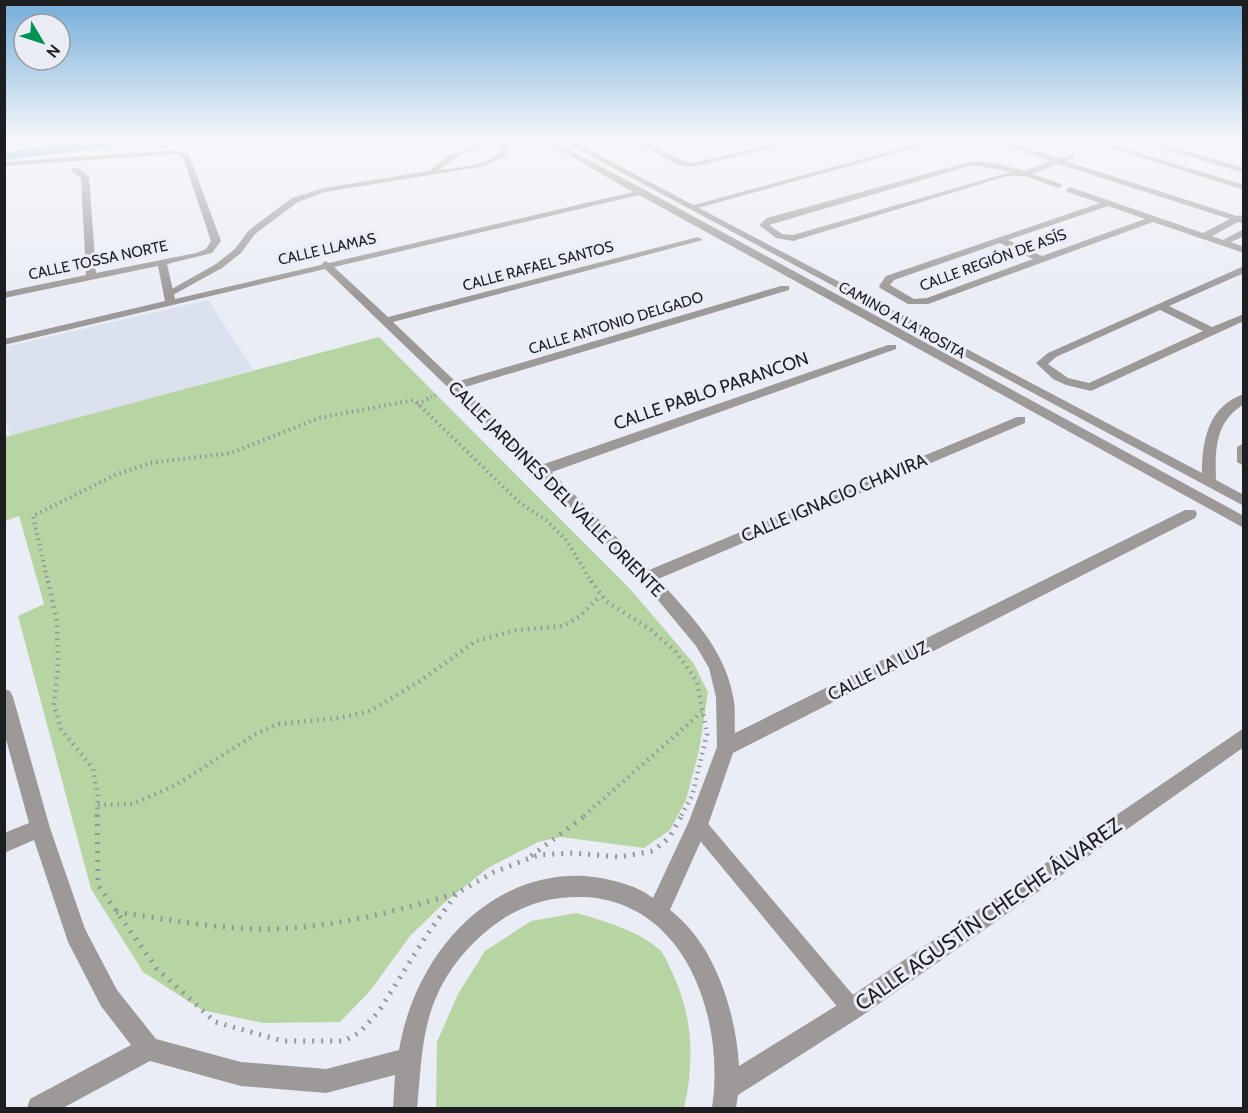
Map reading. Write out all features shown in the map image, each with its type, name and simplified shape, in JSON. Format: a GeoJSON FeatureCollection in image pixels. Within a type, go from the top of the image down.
{"type":"FeatureCollection","features":[{"type":"Feature","properties":{"kind":"street"},"geometry":{"type":"LineString","coordinates":[[86,193],[91,277]]}},
{"type":"Feature","properties":{"kind":"street","name":"CALLE TOSSA NORTE"},"geometry":{"type":"LineString","coordinates":[[4,295],[198,255],[209,250],[216,242],[199,193]]}},
{"type":"Feature","properties":{"kind":"street","name":"CALLE LLAMAS"},"geometry":{"type":"LineString","coordinates":[[4,342],[169,298],[638,193]]}},
{"type":"Feature","properties":{"kind":"street","name":"CAMINO A LA ROSITA"},"geometry":{"type":"LineString","coordinates":[[638,193],[1244,523]]}},
{"type":"Feature","properties":{"kind":"street","name":"CAMINO A LA ROSITA"},"geometry":{"type":"LineString","coordinates":[[668,193],[1244,501]]}},
{"type":"Feature","properties":{"kind":"street"},"geometry":{"type":"LineString","coordinates":[[686,201],[722,193]]}},
{"type":"Feature","properties":{"kind":"street"},"geometry":{"type":"LineString","coordinates":[[863,193],[770,220],[763,225],[779,236],[793,238],[941,193]]}},
{"type":"Feature","properties":{"kind":"street"},"geometry":{"type":"LineString","coordinates":[[884,193],[905,204]]}},
{"type":"Feature","properties":{"kind":"street"},"geometry":{"type":"LineString","coordinates":[[1079,193],[1244,250]]}},
{"type":"Feature","properties":{"kind":"street"},"geometry":{"type":"LineString","coordinates":[[1170,193],[1242,216]]}},
{"type":"Feature","properties":{"kind":"street"},"geometry":{"type":"LineString","coordinates":[[1176,193],[1242,216]]}},
{"type":"Feature","properties":{"kind":"street"},"geometry":{"type":"LineString","coordinates":[[998,240],[1108,203]]}},
{"type":"Feature","properties":{"kind":"street"},"geometry":{"type":"LineString","coordinates":[[1204,236],[1242,216]]}},
{"type":"Feature","properties":{"kind":"street","name":"CALLE REGIÓN DE ASÍS"},"geometry":{"type":"LineString","coordinates":[[998,240],[890,278],[883,283],[887,289],[912,302],[928,301],[1152,219]]}},
{"type":"Feature","properties":{"kind":"street"},"geometry":{"type":"LineString","coordinates":[[1223,243],[1244,232]]}},
{"type":"Feature","properties":{"kind":"street","name":"CALLE RAFAEL SANTOS"},"geometry":{"type":"LineString","coordinates":[[386,321],[698,240]]}},
{"type":"Feature","properties":{"kind":"street"},"geometry":{"type":"LineString","coordinates":[[998,240],[1040,259]]}},
{"type":"Feature","properties":{"kind":"street"},"geometry":{"type":"LineString","coordinates":[[162,262],[169,298]]}},
{"type":"Feature","properties":{"kind":"street","name":"CALLE JARDINES DEL VALLE ORIENTE"},"geometry":{"type":"LineString","coordinates":[[326,264],[542,470],[647,577],[702,641],[717,667],[725,697],[726,747]]}},
{"type":"Feature","properties":{"kind":"street"},"geometry":{"type":"LineString","coordinates":[[1244,269],[1052,355],[1042,363],[1067,382],[1091,387],[1244,317]]}},
{"type":"Feature","properties":{"kind":"street","name":"CALLE ANTONIO DELGADO"},"geometry":{"type":"LineString","coordinates":[[455,386],[785,288]]}},
{"type":"Feature","properties":{"kind":"street"},"geometry":{"type":"LineString","coordinates":[[1160,306],[1213,332]]}},
{"type":"Feature","properties":{"kind":"street","name":"CALLE PABLO PARANCON"},"geometry":{"type":"LineString","coordinates":[[542,470],[892,347]]}},
{"type":"Feature","properties":{"kind":"street"},"geometry":{"type":"LineString","coordinates":[[1209,483],[1210,441],[1217,417],[1244,398]]}},
{"type":"Feature","properties":{"kind":"street","name":"CALLE IGNACIO CHAVIRA"},"geometry":{"type":"LineString","coordinates":[[647,577],[1021,420]]}},
{"type":"Feature","properties":{"kind":"street"},"geometry":{"type":"LineString","coordinates":[[1244,447],[1244,462]]}},
{"type":"Feature","properties":{"kind":"street","name":"CALLE LA LUZ"},"geometry":{"type":"LineString","coordinates":[[726,747],[1190,514]]}},
{"type":"Feature","properties":{"kind":"street"},"geometry":{"type":"LineString","coordinates":[[4,697],[40,828],[76,934],[109,999],[149,1049],[241,1074],[326,1082],[406,1060]]}},
{"type":"Feature","properties":{"kind":"street","name":"CALLE AGUSTÍN CHECHE ÁLVAREZ"},"geometry":{"type":"LineString","coordinates":[[726,1098],[1244,736]]}},
{"type":"Feature","properties":{"kind":"street"},"geometry":{"type":"LineString","coordinates":[[658,912],[698,825],[726,747]]}},
{"type":"Feature","properties":{"kind":"street"},"geometry":{"type":"LineString","coordinates":[[4,843],[40,828]]}},
{"type":"Feature","properties":{"kind":"street"},"geometry":{"type":"LineString","coordinates":[[405,1108],[406,1060],[423,1000],[451,951],[488,914],[530,891],[574,883],[617,890],[658,912],[692,948],[712,988],[725,1035],[726,1098]]}},
{"type":"Feature","properties":{"kind":"street"},"geometry":{"type":"LineString","coordinates":[[39,1108],[149,1049]]}},
{"type":"Feature","properties":{"kind":"lane"},"geometry":{"type":"LineString","coordinates":[[169,298],[219,266],[238,251],[252,232],[296,200],[316,193]]}},
{"type":"Feature","properties":{"kind":"lane"},"geometry":{"type":"LineString","coordinates":[[698,825],[852,1009]]}},
{"type":"Feature","properties":{"kind":"path"},"geometry":{"type":"LineString","coordinates":[[115,912],[237,928],[309,927],[400,910],[458,893],[494,872],[538,855],[574,854],[620,857],[653,851],[669,837],[692,796],[707,734],[697,681],[675,651],[651,630],[606,601],[567,541],[546,520],[520,503],[414,400],[320,417],[231,453],[150,463],[115,475],[33,516],[57,621],[58,668],[54,705],[61,729],[93,769],[98,805],[98,885],[115,912],[157,969],[216,1022],[283,1041],[344,1041],[360,1032],[379,1011],[426,936],[458,893]]}},
{"type":"Feature","properties":{"kind":"path"},"geometry":{"type":"LineString","coordinates":[[98,805],[133,804],[165,790],[254,735],[278,724],[339,718],[370,711],[420,681],[476,641],[517,630],[562,626],[579,617],[601,595]]}},
{"type":"Feature","properties":{"kind":"path"},"geometry":{"type":"LineString","coordinates":[[525,860],[586,817],[703,712]]}},
{"type":"Feature","properties":{"kind":"shaded area"},"geometry":{"type":"Polygon","coordinates":[[[208,300],[254,370],[11,436],[5,420],[5,347],[208,300]]]}},
{"type":"Feature","properties":{"kind":"green space"},"geometry":{"type":"Polygon","coordinates":[[[379,337],[632,591],[694,664],[708,692],[699,751],[686,800],[670,830],[644,848],[561,837],[538,842],[488,868],[444,903],[410,936],[370,991],[340,1022],[263,1023],[202,1010],[143,972],[91,889],[18,616],[44,604],[19,516],[5,521],[5,437],[379,337]]]}},
{"type":"Feature","properties":{"kind":"green space"},"geometry":{"type":"Polygon","coordinates":[[[577,913],[610,923],[641,937],[660,950],[665,957],[678,987],[688,1021],[691,1055],[684,1108],[436,1108],[437,1042],[458,994],[485,951],[531,921],[577,913]]]}}]}
